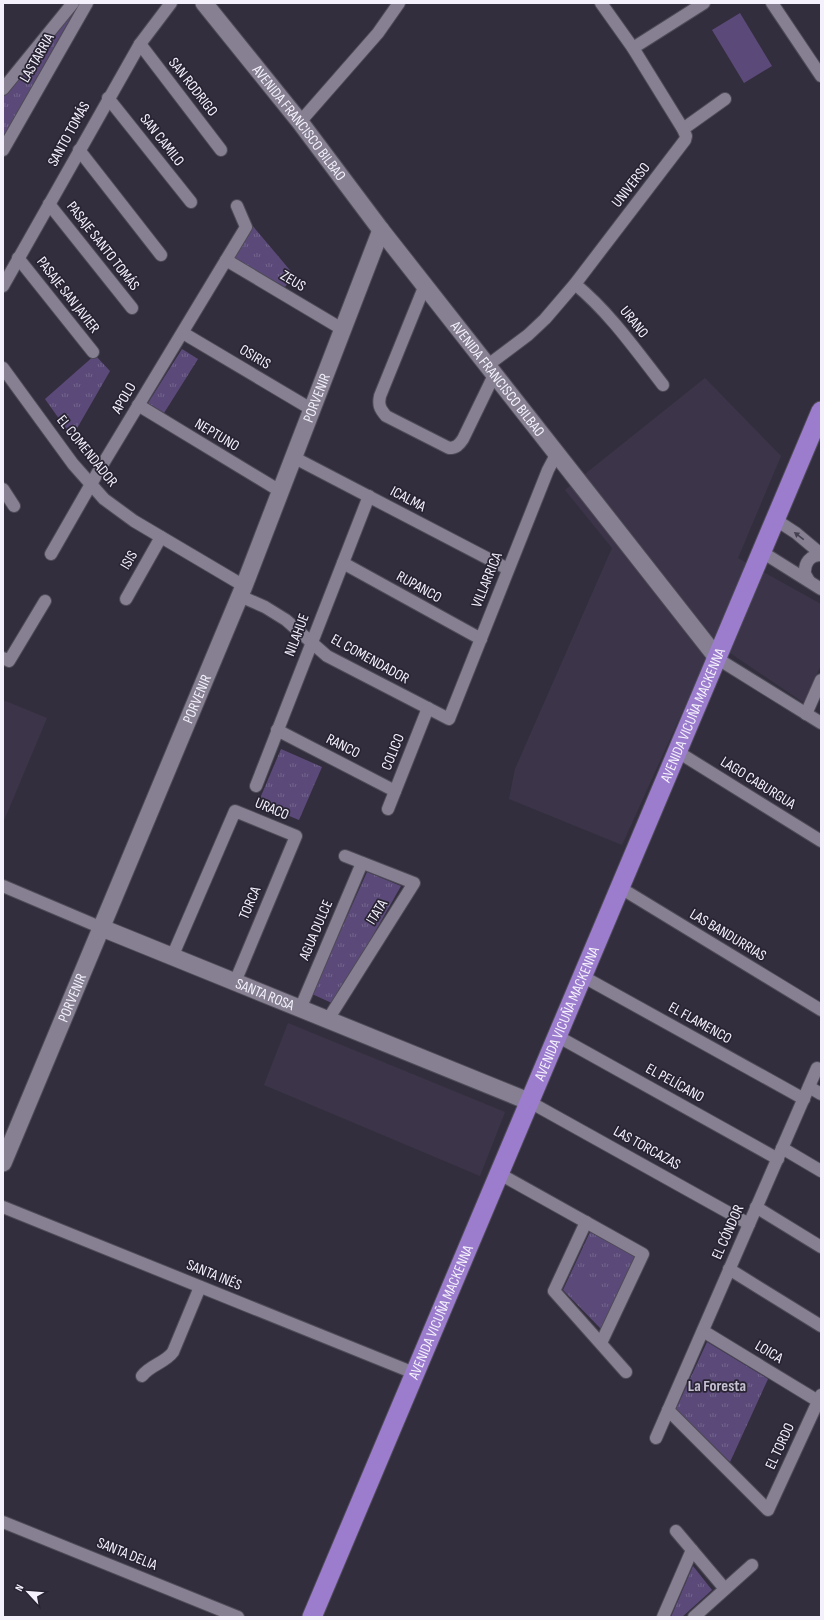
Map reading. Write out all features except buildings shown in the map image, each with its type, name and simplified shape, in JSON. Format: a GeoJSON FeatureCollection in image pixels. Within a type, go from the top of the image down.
{"type":"FeatureCollection","features":[{"type":"Feature","properties":{"kind":"main road","name":"AVENIDA VICUÑA MACKENNA"},"geometry":{"type":"LineString","coordinates":[[313,1616],[528,1101],[718,659],[821,411]]}},
{"type":"Feature","properties":{"kind":"street"},"geometry":{"type":"LineString","coordinates":[[3,89],[72,3]]}},
{"type":"Feature","properties":{"kind":"street","name":"LASTARRIA"},"geometry":{"type":"LineString","coordinates":[[3,149],[87,3]]}},
{"type":"Feature","properties":{"kind":"street","name":"SANTO TOMÁS"},"geometry":{"type":"LineString","coordinates":[[3,286],[108,98],[140,44],[170,3]]}},
{"type":"Feature","properties":{"kind":"street","name":"AVENIDA FRANCISCO BILBAO"},"geometry":{"type":"LineString","coordinates":[[204,3],[300,122],[381,230],[718,659],[821,723]]}},
{"type":"Feature","properties":{"kind":"street"},"geometry":{"type":"LineString","coordinates":[[300,122],[378,33],[399,3]]}},
{"type":"Feature","properties":{"kind":"street"},"geometry":{"type":"LineString","coordinates":[[601,3],[632,48],[683,129],[725,99]]}},
{"type":"Feature","properties":{"kind":"street"},"geometry":{"type":"LineString","coordinates":[[632,48],[704,3]]}},
{"type":"Feature","properties":{"kind":"street"},"geometry":{"type":"LineString","coordinates":[[772,3],[821,76]]}},
{"type":"Feature","properties":{"kind":"street","name":"SAN RODRIGO"},"geometry":{"type":"LineString","coordinates":[[140,44],[221,150]]}},
{"type":"Feature","properties":{"kind":"street","name":"SAN CAMILO"},"geometry":{"type":"LineString","coordinates":[[108,98],[191,202]]}},
{"type":"Feature","properties":{"kind":"street","name":"UNIVERSO"},"geometry":{"type":"LineString","coordinates":[[491,369],[536,328],[575,284],[683,144],[686,136],[683,129]]}},
{"type":"Feature","properties":{"kind":"street"},"geometry":{"type":"LineString","coordinates":[[79,150],[161,255]]}},
{"type":"Feature","properties":{"kind":"street","name":"PASAJE SANTO TOMÁS"},"geometry":{"type":"LineString","coordinates":[[49,204],[132,308]]}},
{"type":"Feature","properties":{"kind":"street","name":"APOLO"},"geometry":{"type":"LineString","coordinates":[[51,554],[138,405],[246,227],[237,206]]}},
{"type":"Feature","properties":{"kind":"street","name":"PORVENIR"},"geometry":{"type":"LineString","coordinates":[[3,1163],[242,591],[381,230]]}},
{"type":"Feature","properties":{"kind":"street","name":"PASAJE SAN JAVIER"},"geometry":{"type":"LineString","coordinates":[[18,258],[93,352]]}},
{"type":"Feature","properties":{"kind":"street","name":"ZEUS"},"geometry":{"type":"LineString","coordinates":[[226,260],[342,329]]}},
{"type":"Feature","properties":{"kind":"street","name":"URANO"},"geometry":{"type":"LineString","coordinates":[[575,284],[598,304],[616,323],[663,385]]}},
{"type":"Feature","properties":{"kind":"street"},"geometry":{"type":"LineString","coordinates":[[425,285],[380,396],[379,403],[381,411],[386,416],[449,448],[455,448],[460,445],[463,439],[491,369]]}},
{"type":"Feature","properties":{"kind":"street","name":"OSIRIS"},"geometry":{"type":"LineString","coordinates":[[182,333],[311,409]]}},
{"type":"Feature","properties":{"kind":"street","name":"EL COMENDADOR"},"geometry":{"type":"LineString","coordinates":[[3,368],[90,486],[118,510],[277,614],[312,642],[321,652],[449,719]]}},
{"type":"Feature","properties":{"kind":"street","name":"NEPTUNO"},"geometry":{"type":"LineString","coordinates":[[138,405],[280,491]]}},
{"type":"Feature","properties":{"kind":"street","name":"VILLARRICA"},"geometry":{"type":"LineString","coordinates":[[449,719],[548,470],[557,453]]}},
{"type":"Feature","properties":{"kind":"street","name":"ICALMA"},"geometry":{"type":"LineString","coordinates":[[293,457],[508,569]]}},
{"type":"Feature","properties":{"kind":"street"},"geometry":{"type":"LineString","coordinates":[[3,489],[14,506]]}},
{"type":"Feature","properties":{"kind":"street","name":"NILAHUE"},"geometry":{"type":"LineString","coordinates":[[256,786],[369,496]]}},
{"type":"Feature","properties":{"kind":"street"},"geometry":{"type":"LineString","coordinates":[[776,520],[796,533],[821,554]]}},
{"type":"Feature","properties":{"kind":"street","name":"ISIS"},"geometry":{"type":"LineString","coordinates":[[126,599],[161,537]]}},
{"type":"Feature","properties":{"kind":"street"},"geometry":{"type":"LineString","coordinates":[[762,552],[821,589]]}},
{"type":"Feature","properties":{"kind":"street"},"geometry":{"type":"LineString","coordinates":[[809,581],[805,574],[807,562],[812,557],[821,554]]}},
{"type":"Feature","properties":{"kind":"street","name":"RUPANCO"},"geometry":{"type":"LineString","coordinates":[[343,562],[481,639]]}},
{"type":"Feature","properties":{"kind":"street"},"geometry":{"type":"LineString","coordinates":[[3,658],[9,661],[45,602]]}},
{"type":"Feature","properties":{"kind":"street"},"geometry":{"type":"LineString","coordinates":[[806,714],[821,680]]}},
{"type":"Feature","properties":{"kind":"street","name":"COLICO"},"geometry":{"type":"LineString","coordinates":[[388,809],[428,708]]}},
{"type":"Feature","properties":{"kind":"street","name":"RANCO"},"geometry":{"type":"LineString","coordinates":[[278,730],[395,791]]}},
{"type":"Feature","properties":{"kind":"street","name":"LAGO CABURGUA"},"geometry":{"type":"LineString","coordinates":[[678,752],[821,841]]}},
{"type":"Feature","properties":{"kind":"street","name":"URACO"},"geometry":{"type":"LineString","coordinates":[[172,957],[235,811],[296,836]]}},
{"type":"Feature","properties":{"kind":"street","name":"TORCA"},"geometry":{"type":"LineString","coordinates":[[235,982],[296,836]]}},
{"type":"Feature","properties":{"kind":"street","name":"ITATA"},"geometry":{"type":"LineString","coordinates":[[327,1021],[414,883],[345,856]]}},
{"type":"Feature","properties":{"kind":"street","name":"AGUA DULCE"},"geometry":{"type":"LineString","coordinates":[[300,1009],[362,863]]}},
{"type":"Feature","properties":{"kind":"street","name":"SANTA ROSA"},"geometry":{"type":"LineString","coordinates":[[3,886],[327,1021],[528,1101]]}},
{"type":"Feature","properties":{"kind":"street","name":"LAS BANDURRIAS"},"geometry":{"type":"LineString","coordinates":[[619,887],[821,1010]]}},
{"type":"Feature","properties":{"kind":"street","name":"EL FLAMENCO"},"geometry":{"type":"LineString","coordinates":[[582,976],[804,1099]]}},
{"type":"Feature","properties":{"kind":"street","name":"EL PELÍCANO"},"geometry":{"type":"LineString","coordinates":[[557,1036],[780,1153],[821,1171]]}},
{"type":"Feature","properties":{"kind":"street","name":"EL CÓNDOR"},"geometry":{"type":"LineString","coordinates":[[656,1438],[817,1068]]}},
{"type":"Feature","properties":{"kind":"street"},"geometry":{"type":"LineString","coordinates":[[809,1087],[821,1094]]}},
{"type":"Feature","properties":{"kind":"street","name":"LAS TORCAZAS"},"geometry":{"type":"LineString","coordinates":[[528,1101],[749,1224]]}},
{"type":"Feature","properties":{"kind":"street"},"geometry":{"type":"LineString","coordinates":[[498,1173],[643,1254],[601,1343]]}},
{"type":"Feature","properties":{"kind":"street","name":"SANTA INÉS"},"geometry":{"type":"LineString","coordinates":[[3,1207],[414,1373]]}},
{"type":"Feature","properties":{"kind":"street"},"geometry":{"type":"LineString","coordinates":[[756,1208],[821,1247]]}},
{"type":"Feature","properties":{"kind":"street"},"geometry":{"type":"LineString","coordinates":[[586,1222],[554,1291],[626,1372]]}},
{"type":"Feature","properties":{"kind":"street"},"geometry":{"type":"LineString","coordinates":[[729,1270],[821,1326]]}},
{"type":"Feature","properties":{"kind":"street"},"geometry":{"type":"LineString","coordinates":[[142,1376],[150,1367],[168,1357],[173,1352],[200,1287]]}},
{"type":"Feature","properties":{"kind":"street","name":"LOICA"},"geometry":{"type":"LineString","coordinates":[[703,1331],[820,1398]]}},
{"type":"Feature","properties":{"kind":"street","name":"EL TORDO"},"geometry":{"type":"LineString","coordinates":[[668,1410],[768,1510],[820,1398]]}},
{"type":"Feature","properties":{"kind":"street","name":"SANTA DELIA"},"geometry":{"type":"LineString","coordinates":[[3,1522],[238,1617]]}},
{"type":"Feature","properties":{"kind":"street"},"geometry":{"type":"LineString","coordinates":[[676,1531],[725,1589]]}},
{"type":"Feature","properties":{"kind":"street"},"geometry":{"type":"LineString","coordinates":[[664,1617],[692,1550]]}},
{"type":"Feature","properties":{"kind":"street"},"geometry":{"type":"LineString","coordinates":[[694,1617],[752,1565]]}},
{"type":"Feature","properties":{"kind":"shaded area"},"geometry":{"type":"Polygon","coordinates":[[[705,378],[781,456],[738,558],[821,604],[821,665],[804,703],[714,642],[622,845],[509,799],[515,769],[612,548],[565,490],[705,378]]]}},
{"type":"Feature","properties":{"kind":"shaded area"},"geometry":{"type":"Polygon","coordinates":[[[3,700],[47,718],[3,823],[3,700]]]}},
{"type":"Feature","properties":{"kind":"shaded area"},"geometry":{"type":"Polygon","coordinates":[[[288,1023],[505,1112],[480,1176],[264,1085],[288,1023]]]}},
{"type":"Feature","properties":{"kind":"green space"},"geometry":{"type":"Polygon","coordinates":[[[78,3],[5,134],[3,132],[3,97],[78,3]]]}},
{"type":"Feature","properties":{"kind":"green space"},"geometry":{"type":"Polygon","coordinates":[[[740,13],[772,66],[744,83],[712,30],[740,13]]]}},
{"type":"Feature","properties":{"kind":"green space"},"geometry":{"type":"Polygon","coordinates":[[[252,225],[294,275],[285,287],[229,256],[252,225]]]}},
{"type":"Feature","properties":{"kind":"green space"},"geometry":{"type":"Polygon","coordinates":[[[182,349],[198,359],[164,413],[148,403],[182,349]]]}},
{"type":"Feature","properties":{"kind":"green space"},"geometry":{"type":"Polygon","coordinates":[[[95,355],[110,371],[72,437],[45,399],[95,355]]]}},
{"type":"Feature","properties":{"kind":"green space"},"geometry":{"type":"Polygon","coordinates":[[[281,749],[322,767],[299,820],[258,803],[281,749]]]}},
{"type":"Feature","properties":{"kind":"green space"},"geometry":{"type":"Polygon","coordinates":[[[367,872],[401,886],[334,1004],[312,994],[367,872]]]}},
{"type":"Feature","properties":{"kind":"green space"},"geometry":{"type":"Polygon","coordinates":[[[590,1232],[635,1257],[602,1330],[563,1290],[590,1232]]]}},
{"type":"Feature","properties":{"kind":"green space"},"geometry":{"type":"Polygon","coordinates":[[[587,1273],[608,1297],[588,1315],[567,1290],[587,1273]]]}},
{"type":"Feature","properties":{"kind":"green space"},"geometry":{"type":"Polygon","coordinates":[[[707,1342],[768,1379],[730,1462],[676,1409],[707,1342]]]}},
{"type":"Feature","properties":{"kind":"green space"},"geometry":{"type":"Polygon","coordinates":[[[693,1566],[712,1590],[682,1617],[671,1617],[693,1566]]]}},
{"type":"Feature","properties":{"kind":"district","name":"La Foresta"},"geometry":{"type":"Point","coordinates":[717,1386]}}]}
